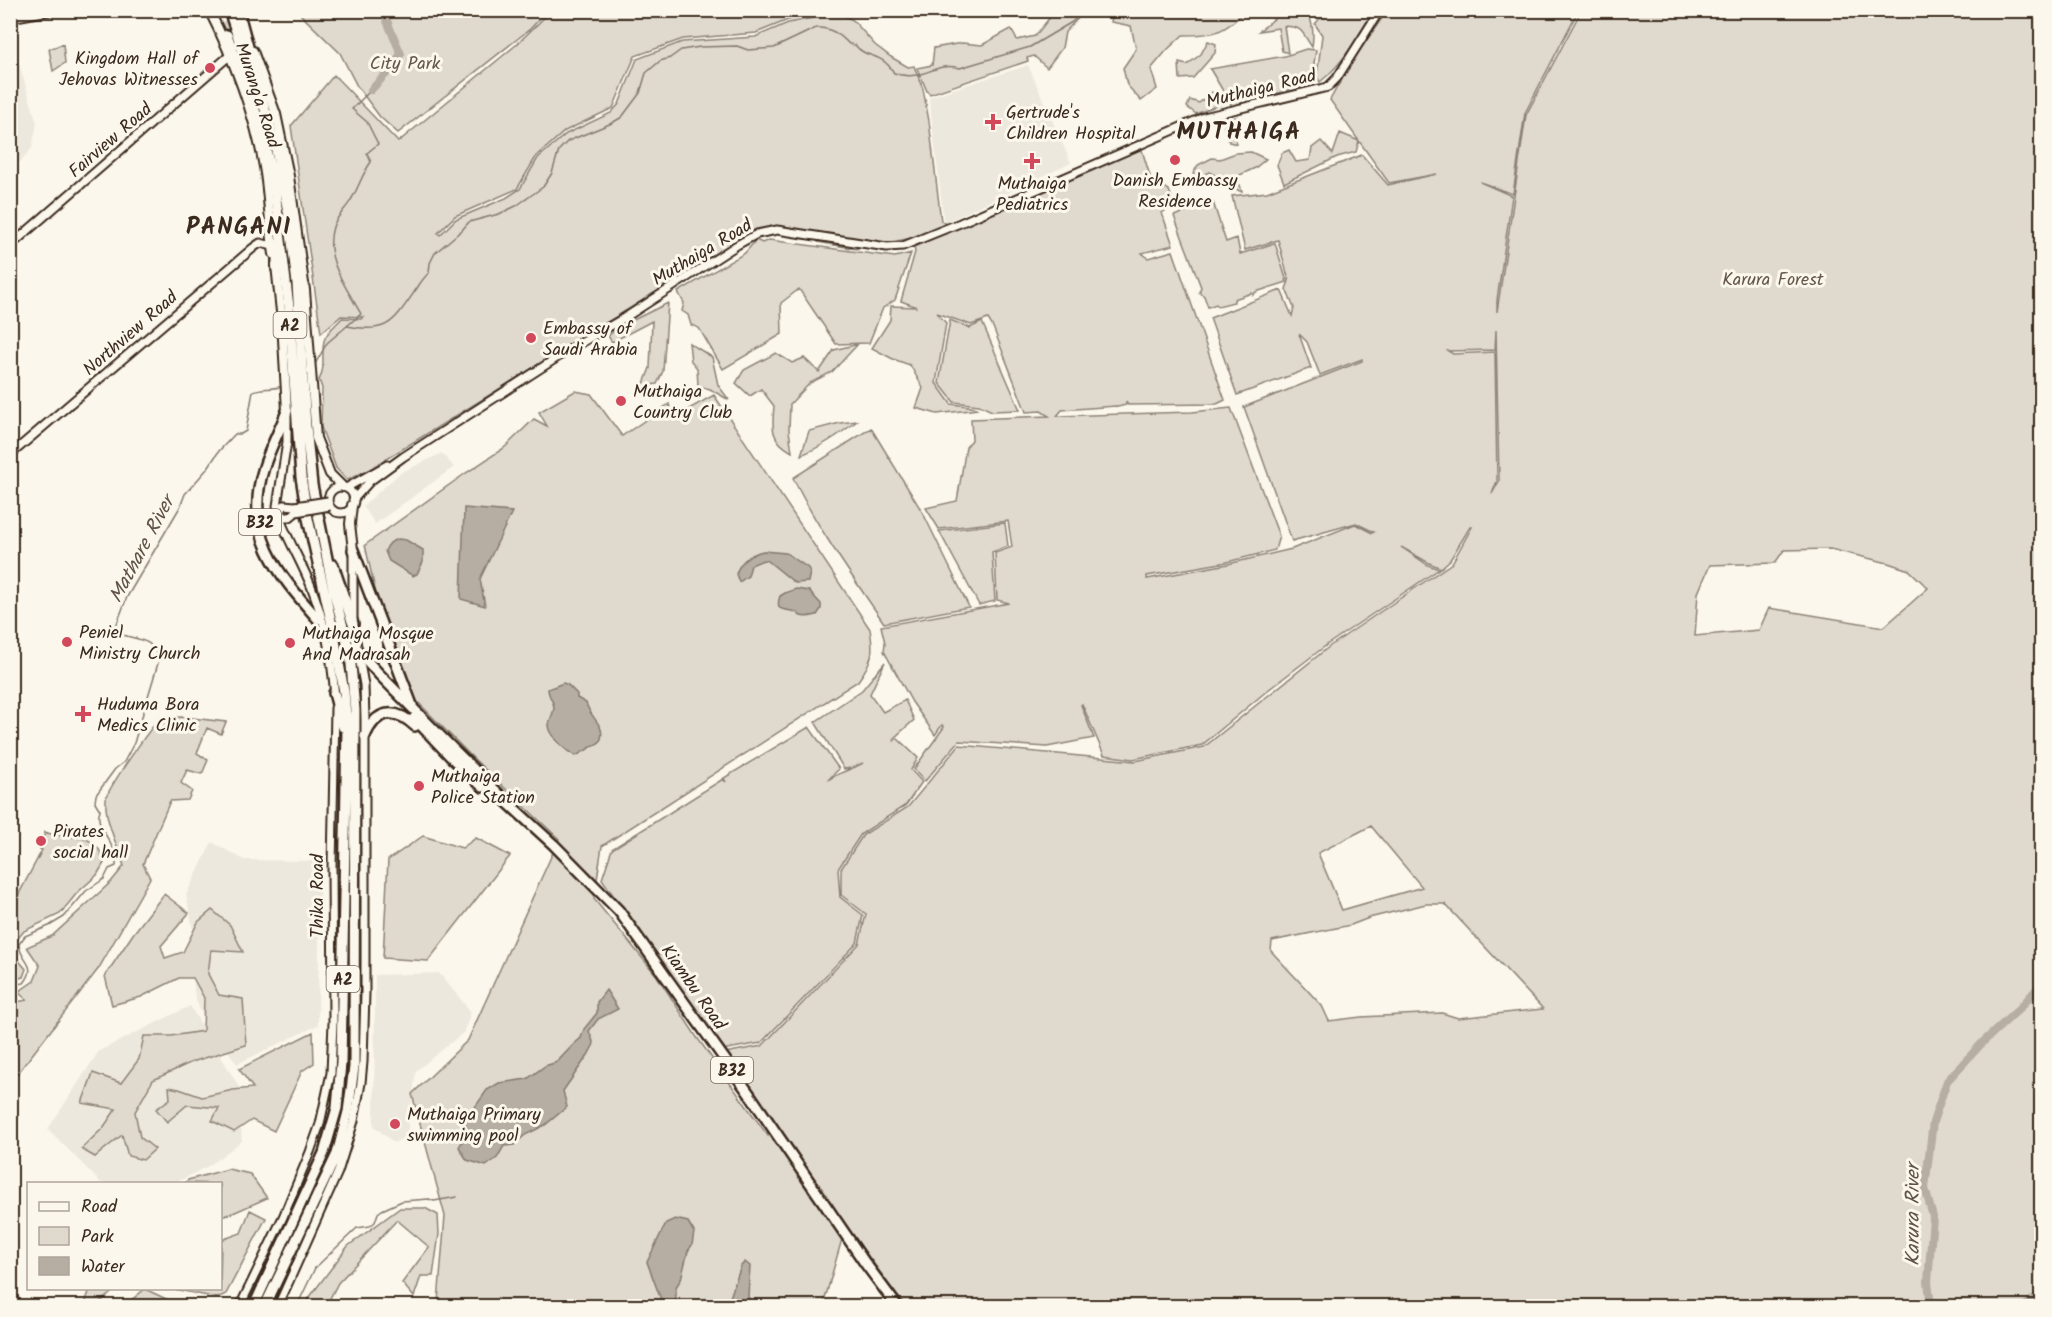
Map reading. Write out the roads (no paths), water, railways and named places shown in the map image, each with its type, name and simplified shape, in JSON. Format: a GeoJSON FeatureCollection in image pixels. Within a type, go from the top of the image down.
{"type":"FeatureCollection","features":[{"type":"Feature","properties":{"kind":"highway","name":"Murang'a Road"},"geometry":{"type":"LineString","coordinates":[[229,10],[252,70]]}},
{"type":"Feature","properties":{"kind":"highway","name":"Murang'a Road"},"geometry":{"type":"LineString","coordinates":[[238,10],[252,70],[276,150],[289,217],[297,284],[308,454],[323,543]]}},
{"type":"Feature","properties":{"kind":"highway","name":"Murang'a Road"},"geometry":{"type":"LineString","coordinates":[[226,35],[259,121],[274,182],[294,367],[299,463],[307,514]]}},
{"type":"Feature","properties":{"kind":"highway"},"geometry":{"type":"LineString","coordinates":[[289,217],[303,279]]}},
{"type":"Feature","properties":{"kind":"highway"},"geometry":{"type":"LineString","coordinates":[[277,269],[279,223]]}},
{"type":"Feature","properties":{"kind":"highway","name":"B32"},"geometry":{"type":"LineString","coordinates":[[287,411],[263,472],[259,490],[259,520],[271,560],[288,585],[318,619]]}},
{"type":"Feature","properties":{"kind":"highway","name":"Thika Road"},"geometry":{"type":"LineString","coordinates":[[254,1306],[324,1153],[337,1108],[342,1040],[346,714],[342,669],[307,514]]}},
{"type":"Feature","properties":{"kind":"highway"},"geometry":{"type":"LineString","coordinates":[[323,543],[353,624]]}},
{"type":"Feature","properties":{"kind":"highway","name":"A2"},"geometry":{"type":"LineString","coordinates":[[265,1306],[337,1154],[348,1112],[354,1067],[355,710],[350,653],[323,543]]}},
{"type":"Feature","properties":{"kind":"highway","name":"B32"},"geometry":{"type":"LineString","coordinates":[[353,550],[413,708]]}},
{"type":"Feature","properties":{"kind":"highway","name":"Kiambu Road"},"geometry":{"type":"LineString","coordinates":[[358,651],[378,674],[619,911],[897,1306]]}},
{"type":"Feature","properties":{"kind":"highway","name":"Kiambu Road"},"geometry":{"type":"LineString","coordinates":[[366,667],[453,759],[535,834],[554,845]]}},
{"type":"Feature","properties":{"kind":"highway"},"geometry":{"type":"LineString","coordinates":[[334,693],[347,744]]}},
{"type":"Feature","properties":{"kind":"highway","name":"Kiambu Road"},"geometry":{"type":"LineString","coordinates":[[365,736],[376,719],[398,713],[408,719],[443,753],[453,759]]}},
{"type":"Feature","properties":{"kind":"main road"},"geometry":{"type":"LineString","coordinates":[[10,12],[22,10]]}},
{"type":"Feature","properties":{"kind":"main road"},"geometry":{"type":"LineString","coordinates":[[10,17],[33,10]]}},
{"type":"Feature","properties":{"kind":"main road"},"geometry":{"type":"LineString","coordinates":[[10,17],[55,10]]}},
{"type":"Feature","properties":{"kind":"main road","name":"Murang'a Road"},"geometry":{"type":"LineString","coordinates":[[209,10],[246,99],[258,142],[267,189],[277,269],[287,411],[288,442],[278,503],[279,511],[282,513]]}},
{"type":"Feature","properties":{"kind":"main road","name":"Murang'a Road"},"geometry":{"type":"LineString","coordinates":[[224,10],[238,37]]}},
{"type":"Feature","properties":{"kind":"main road","name":"Murang'a Road"},"geometry":{"type":"LineString","coordinates":[[238,10],[283,139],[303,279],[316,438],[330,474],[344,488]]}},
{"type":"Feature","properties":{"kind":"main road","name":"Muthaiga Road"},"geometry":{"type":"LineString","coordinates":[[353,502],[370,481],[403,457],[569,350],[758,234],[777,230],[886,247],[903,246],[1191,122],[1328,87],[1342,72],[1380,10]]}},
{"type":"Feature","properties":{"kind":"main road","name":"Fairview Road"},"geometry":{"type":"LineString","coordinates":[[10,246],[229,56]]}},
{"type":"Feature","properties":{"kind":"main road","name":"Northview Road"},"geometry":{"type":"LineString","coordinates":[[10,455],[253,248],[260,243],[273,246]]}},
{"type":"Feature","properties":{"kind":"main road"},"geometry":{"type":"LineString","coordinates":[[353,502],[347,511],[339,512],[329,503],[329,494],[333,489],[344,488],[403,457]]}},
{"type":"Feature","properties":{"kind":"main road"},"geometry":{"type":"LineString","coordinates":[[278,1306],[338,1172],[354,1121],[361,1083],[364,1041],[364,685],[353,624],[353,550],[350,524],[353,502],[351,493],[344,488]]}},
{"type":"Feature","properties":{"kind":"main road"},"geometry":{"type":"LineString","coordinates":[[282,513],[289,518],[296,509],[329,503]]}},
{"type":"Feature","properties":{"kind":"main road","name":"Thika Road"},"geometry":{"type":"LineString","coordinates":[[240,1306],[283,1217],[310,1152],[320,1124],[331,1073],[334,693],[321,613],[308,578],[283,526],[282,513]]}},
{"type":"Feature","properties":{"kind":"water"},"geometry":{"type":"Polygon","coordinates":[[[464,508],[512,512],[480,579],[485,606],[461,599],[464,508]]]}},
{"type":"Feature","properties":{"kind":"water"},"geometry":{"type":"Polygon","coordinates":[[[398,539],[406,540],[423,550],[423,562],[417,574],[413,576],[389,561],[385,551],[387,546],[398,539]]]}},
{"type":"Feature","properties":{"kind":"water"},"geometry":{"type":"Polygon","coordinates":[[[763,551],[786,553],[808,568],[810,572],[808,582],[795,583],[768,561],[763,560],[751,565],[748,576],[739,582],[736,574],[740,565],[750,556],[763,551]]]}},
{"type":"Feature","properties":{"kind":"water"},"geometry":{"type":"Polygon","coordinates":[[[796,589],[809,591],[821,604],[817,615],[803,617],[796,612],[779,607],[780,596],[796,589]]]}},
{"type":"Feature","properties":{"kind":"water"},"geometry":{"type":"Polygon","coordinates":[[[563,683],[577,694],[577,698],[586,703],[600,727],[602,736],[600,742],[576,756],[555,739],[549,725],[554,707],[548,689],[563,683]]]}},
{"type":"Feature","properties":{"kind":"water"},"geometry":{"type":"Polygon","coordinates":[[[606,990],[618,1009],[598,1019],[589,1031],[594,1044],[563,1091],[567,1107],[545,1125],[525,1135],[514,1145],[504,1146],[497,1158],[486,1166],[467,1160],[459,1147],[463,1140],[461,1133],[468,1117],[487,1090],[499,1083],[527,1079],[545,1066],[557,1062],[581,1038],[584,1029],[597,1013],[597,1002],[606,990]]]}},
{"type":"Feature","properties":{"kind":"water"},"geometry":{"type":"Polygon","coordinates":[[[675,1219],[688,1222],[694,1232],[681,1279],[676,1287],[676,1300],[663,1305],[647,1262],[666,1223],[675,1219]]]}},
{"type":"Feature","properties":{"kind":"water"},"geometry":{"type":"Polygon","coordinates":[[[745,1262],[750,1266],[748,1296],[751,1305],[727,1306],[741,1266],[745,1262]]]}},
{"type":"Feature","properties":{"kind":"waterway"},"geometry":{"type":"LineString","coordinates":[[371,90],[401,54],[387,21],[385,10]]}},
{"type":"Feature","properties":{"kind":"waterway"},"geometry":{"type":"LineString","coordinates":[[347,326],[371,328],[388,324],[401,311],[429,273],[430,263],[435,253],[469,222],[499,214],[516,206],[543,187],[552,173],[559,150],[568,141],[622,117],[640,93],[646,73],[660,61],[670,58],[681,50],[737,46],[748,50],[774,48],[816,28],[821,28],[834,32],[864,53],[884,61],[894,73],[913,75],[942,67],[960,68],[1030,47],[1072,22],[1084,10]]}},
{"type":"Feature","properties":{"kind":"waterway"},"geometry":{"type":"LineString","coordinates":[[314,366],[327,343],[361,314],[338,273],[331,250],[331,239],[334,223],[351,200],[371,162],[367,153],[378,144],[367,122],[352,109],[371,90]]}},
{"type":"Feature","properties":{"kind":"waterway","name":"Mathare River"},"geometry":{"type":"LineString","coordinates":[[10,985],[24,983],[30,971],[19,944],[25,936],[64,917],[86,891],[104,879],[109,869],[116,866],[116,858],[100,823],[100,810],[95,802],[96,795],[115,769],[124,762],[134,743],[159,660],[157,653],[148,643],[116,633],[116,626],[127,597],[180,507],[185,494],[235,434],[246,431],[253,391],[282,386]]}},
{"type":"Feature","properties":{"kind":"waterway","name":"Karura River"},"geometry":{"type":"LineString","coordinates":[[1931,1306],[1928,1282],[1933,1217],[1925,1188],[1933,1122],[1947,1081],[2042,983]]}},
{"type":"Feature","properties":{"kind":"waterway"},"geometry":{"type":"LineString","coordinates":[[297,1306],[315,1268],[357,1228],[370,1226],[375,1222],[378,1213],[382,1210],[402,1201],[429,1199],[434,1201],[457,1197]]}},
{"type":"Feature","properties":{"kind":"waterway"},"geometry":{"type":"LineString","coordinates":[[2025,1306],[2042,1292]]}},
{"type":"Feature","properties":{"kind":"tunnel"},"geometry":{"type":"LineString","coordinates":[[216,10],[227,35]]}},
{"type":"Feature","properties":{"kind":"tunnel"},"geometry":{"type":"LineString","coordinates":[[221,10],[227,35]]}},
{"type":"Feature","properties":{"kind":"tunnel"},"geometry":{"type":"LineString","coordinates":[[332,632],[366,667]]}},
{"type":"Feature","properties":{"kind":"place","name":"Kingdom Hall of Jehovas Witnesses"},"geometry":{"type":"Point","coordinates":[210,68]}},
{"type":"Feature","properties":{"kind":"place","name":"Gertrude's Children Hospital"},"geometry":{"type":"Point","coordinates":[993,122]}},
{"type":"Feature","properties":{"kind":"place","name":"Danish Embassy Residence"},"geometry":{"type":"Point","coordinates":[1175,160]}},
{"type":"Feature","properties":{"kind":"place","name":"Muthaiga Pediatrics"},"geometry":{"type":"Point","coordinates":[1032,161]}},
{"type":"Feature","properties":{"kind":"place","name":"Embassy of Saudi Arabia"},"geometry":{"type":"Point","coordinates":[531,338]}},
{"type":"Feature","properties":{"kind":"place","name":"Muthaiga Country Club"},"geometry":{"type":"Point","coordinates":[621,401]}},
{"type":"Feature","properties":{"kind":"place","name":"Peniel Ministry Church"},"geometry":{"type":"Point","coordinates":[67,642]}},
{"type":"Feature","properties":{"kind":"place","name":"Muthaiga Mosque And Madrasah"},"geometry":{"type":"Point","coordinates":[290,643]}},
{"type":"Feature","properties":{"kind":"place","name":"Huduma Bora Medics Clinic"},"geometry":{"type":"Point","coordinates":[83,714]}},
{"type":"Feature","properties":{"kind":"place","name":"Muthaiga Police Station"},"geometry":{"type":"Point","coordinates":[419,786]}},
{"type":"Feature","properties":{"kind":"place","name":"Pirates social hall"},"geometry":{"type":"Point","coordinates":[41,841]}},
{"type":"Feature","properties":{"kind":"place","name":"Muthaiga Primary swimming pool"},"geometry":{"type":"Point","coordinates":[395,1124]}},
{"type":"Feature","properties":{"kind":"district","name":"MUTHAIGA"},"geometry":{"type":"Point","coordinates":[1239,131]}},
{"type":"Feature","properties":{"kind":"district","name":"PANGANI"},"geometry":{"type":"Point","coordinates":[239,226]}},
{"type":"Feature","properties":{"kind":"park label","name":"City Park"},"geometry":{"type":"Point","coordinates":[405,63]}},
{"type":"Feature","properties":{"kind":"park label","name":"Karura Forest"},"geometry":{"type":"Point","coordinates":[1773,279]}}]}
